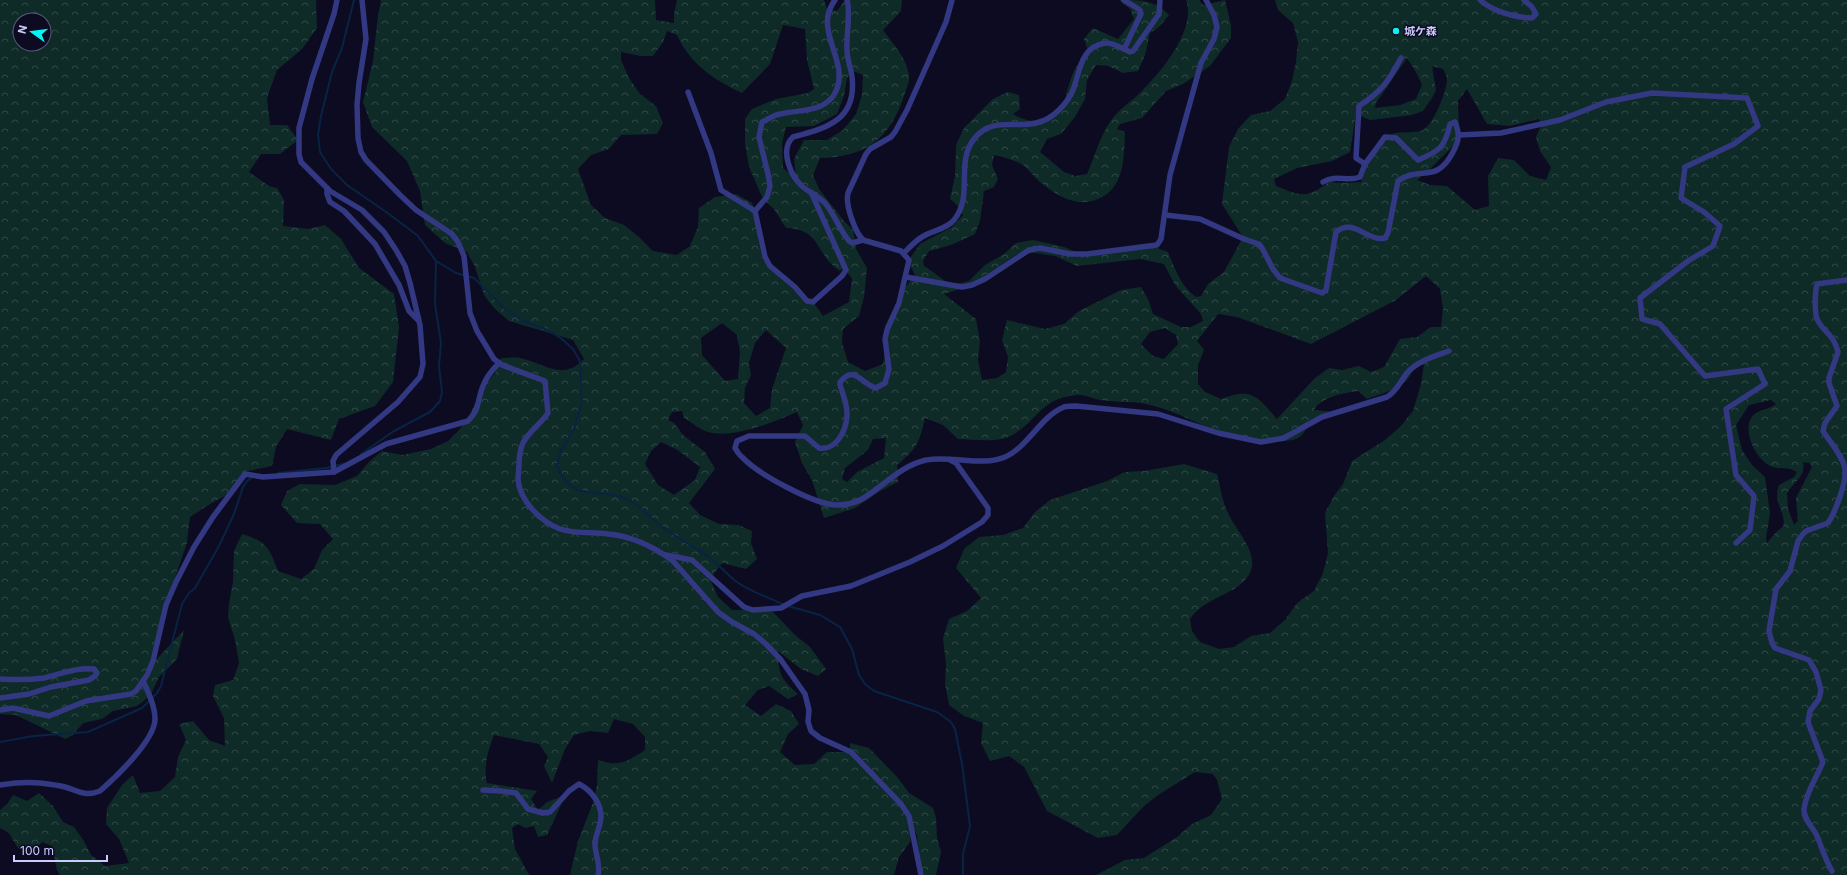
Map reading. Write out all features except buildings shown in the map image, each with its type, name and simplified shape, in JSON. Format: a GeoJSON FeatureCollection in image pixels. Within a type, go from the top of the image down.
{"type":"FeatureCollection","features":[{"type":"Feature","properties":{"kind":"street"},"geometry":{"type":"LineString","coordinates":[[334,472],[333,461],[336,455],[398,402],[420,377],[423,364],[419,321],[405,266],[384,232],[362,210],[343,200],[327,188],[301,162],[299,154],[299,128],[312,79],[334,14],[337,0]]}},
{"type":"Feature","properties":{"kind":"street"},"geometry":{"type":"LineString","coordinates":[[362,0],[366,40],[357,105],[358,138],[361,152],[366,160],[416,210],[452,234],[458,242],[464,256],[470,313],[477,330],[494,359],[499,363],[545,381],[548,413],[530,432],[522,445],[519,456],[518,481],[523,494],[536,514],[546,523],[561,530],[617,536],[636,540],[664,554],[673,560],[718,612],[732,622],[754,634],[766,644],[781,660],[805,694],[809,710],[808,722],[811,731],[820,738],[851,752],[863,762],[902,804],[908,816],[921,875]]}},
{"type":"Feature","properties":{"kind":"street"},"geometry":{"type":"LineString","coordinates":[[755,211],[767,197],[770,186],[758,137],[762,122],[775,115],[818,107],[828,102],[837,90],[840,78],[838,62],[828,36],[828,22],[831,5],[835,0]]}},
{"type":"Feature","properties":{"kind":"street"},"geometry":{"type":"LineString","coordinates":[[847,0],[847,52],[852,76],[851,99],[845,113],[836,122],[823,129],[793,137],[790,140],[787,152],[791,170],[801,184],[823,201],[849,241],[852,243],[863,240]]}},
{"type":"Feature","properties":{"kind":"street"},"geometry":{"type":"LineString","coordinates":[[952,0],[946,22],[904,116],[891,137],[870,149],[866,154],[846,198],[857,234],[863,240],[904,253],[909,260],[899,303],[887,330],[885,339],[889,369],[885,383],[880,388],[871,387],[858,376],[850,374],[840,382],[847,418],[843,434],[836,443],[824,449],[819,448],[805,436],[749,436],[737,441],[735,448],[742,458],[766,476],[820,502],[835,505],[847,504],[861,499],[900,470],[915,464],[937,459],[984,461],[1004,457],[1018,449],[1052,414],[1065,407],[1076,406],[1158,414],[1218,433],[1247,440],[1261,442],[1274,440],[1284,438],[1322,417],[1387,397],[1394,393],[1408,372],[1413,368],[1424,361],[1449,351]]}},
{"type":"Feature","properties":{"kind":"street"},"geometry":{"type":"LineString","coordinates":[[1124,0],[1140,10],[1141,14],[1124,49]]}},
{"type":"Feature","properties":{"kind":"street"},"geometry":{"type":"LineString","coordinates":[[904,253],[920,237],[953,221],[959,212],[965,185],[964,163],[968,148],[975,138],[988,127],[998,124],[1026,126],[1046,120],[1058,111],[1067,101],[1073,90],[1082,59],[1087,53],[1096,46],[1106,43],[1130,52],[1133,51],[1159,14],[1160,0]]}},
{"type":"Feature","properties":{"kind":"street"},"geometry":{"type":"LineString","coordinates":[[906,277],[962,287],[972,285],[985,279],[1029,250],[1040,248],[1070,254],[1087,254],[1158,245],[1161,239],[1170,175],[1201,62],[1214,39],[1217,27],[1214,15],[1206,0]]}},
{"type":"Feature","properties":{"kind":"street"},"geometry":{"type":"LineString","coordinates":[[1480,0],[1489,6],[1524,18],[1532,18],[1536,14],[1532,7],[1524,0]]}},
{"type":"Feature","properties":{"kind":"street"},"geometry":{"type":"LineString","coordinates":[[1365,164],[1356,158],[1359,106],[1377,94],[1389,80],[1401,58]]}},
{"type":"Feature","properties":{"kind":"street"},"geometry":{"type":"LineString","coordinates":[[688,92],[711,153],[721,190],[755,211],[765,257],[770,266],[795,287],[807,301],[813,302],[842,276],[846,270],[811,192]]}},
{"type":"Feature","properties":{"kind":"street"},"geometry":{"type":"LineString","coordinates":[[1459,135],[1501,133],[1560,120],[1606,102],[1652,93],[1747,98],[1758,126],[1734,144],[1685,167],[1681,198],[1704,212],[1720,226],[1713,246],[1688,261],[1640,298],[1642,319],[1660,324],[1705,376],[1758,369],[1765,384],[1726,409],[1736,475],[1754,496],[1750,530],[1736,543]]}},
{"type":"Feature","properties":{"kind":"street"},"geometry":{"type":"LineString","coordinates":[[1165,215],[1200,219],[1244,239],[1259,244],[1280,278],[1322,293],[1326,290],[1336,232],[1342,227],[1353,227],[1370,237],[1379,240],[1385,238],[1388,233],[1398,181],[1405,176],[1431,173],[1442,169],[1459,141],[1459,135],[1455,122],[1450,124],[1446,140],[1434,154],[1418,160],[1396,138],[1385,137],[1365,164],[1360,177],[1354,179],[1331,177],[1323,182]]}},
{"type":"Feature","properties":{"kind":"street"},"geometry":{"type":"LineString","coordinates":[[327,188],[327,194],[330,202],[344,211],[375,244],[399,285],[408,311],[419,321]]}},
{"type":"Feature","properties":{"kind":"street"},"geometry":{"type":"LineString","coordinates":[[1832,871],[1823,856],[1816,835],[1805,816],[1804,810],[1807,797],[1823,762],[1808,722],[1810,711],[1819,699],[1821,686],[1816,672],[1809,660],[1775,648],[1769,631],[1776,590],[1790,571],[1798,541],[1806,531],[1828,523],[1837,506],[1845,474],[1843,463],[1823,431],[1825,423],[1837,406],[1829,383],[1829,378],[1838,352],[1833,338],[1817,321],[1815,290],[1817,284],[1847,280]]}},
{"type":"Feature","properties":{"kind":"street"},"geometry":{"type":"LineString","coordinates":[[0,710],[13,708],[49,716],[86,701],[133,693],[144,681],[153,661],[166,605],[176,582],[194,547],[212,517],[245,474],[263,477],[334,472],[386,444],[468,421],[475,414],[482,387],[487,376],[499,363]]}},
{"type":"Feature","properties":{"kind":"street"},"geometry":{"type":"LineString","coordinates":[[664,554],[692,560],[744,607],[753,610],[781,608],[802,596],[850,586],[910,562],[943,546],[982,522],[988,515],[988,508],[956,463],[948,459]]}},
{"type":"Feature","properties":{"kind":"street"},"geometry":{"type":"LineString","coordinates":[[0,679],[36,679],[84,668],[94,669],[97,672],[95,676],[89,680],[51,687],[29,694],[0,698]]}},
{"type":"Feature","properties":{"kind":"street"},"geometry":{"type":"LineString","coordinates":[[0,785],[23,782],[41,783],[65,787],[86,794],[92,794],[100,791],[145,744],[152,731],[155,720],[154,711],[150,695],[144,681]]}},
{"type":"Feature","properties":{"kind":"street"},"geometry":{"type":"LineString","coordinates":[[483,790],[501,790],[516,794],[528,809],[543,813],[550,812],[569,791],[579,784],[586,788],[596,799],[601,816],[595,844],[598,859],[598,875]]}},
{"type":"Feature","properties":{"kind":"green space"},"geometry":{"type":"Polygon","coordinates":[[[0,0],[316,0],[317,28],[302,49],[277,70],[267,98],[270,125],[287,125],[298,140],[280,154],[261,154],[249,172],[269,186],[277,188],[284,200],[283,226],[308,229],[325,225],[341,239],[359,268],[394,294],[399,327],[393,382],[375,406],[339,419],[331,440],[287,429],[276,447],[272,466],[243,472],[228,494],[190,517],[187,543],[163,612],[154,662],[184,630],[177,659],[159,677],[150,696],[137,706],[113,711],[102,719],[83,723],[73,735],[65,739],[16,715],[0,714],[0,0]]]}},
{"type":"Feature","properties":{"kind":"green space"},"geometry":{"type":"Polygon","coordinates":[[[381,0],[655,0],[656,20],[674,23],[677,0],[824,0],[827,9],[837,11],[845,0],[902,0],[901,11],[883,30],[905,62],[909,75],[909,81],[897,114],[882,136],[862,150],[836,157],[820,158],[813,175],[819,189],[853,230],[856,249],[867,268],[864,297],[859,316],[843,329],[842,343],[848,362],[865,371],[883,364],[886,345],[885,326],[903,290],[915,275],[908,261],[920,244],[952,227],[963,215],[956,204],[950,199],[955,176],[956,145],[964,128],[993,99],[1008,92],[1019,95],[1020,109],[1013,114],[1028,120],[1039,120],[1063,107],[1074,70],[1089,53],[1084,39],[1093,28],[1118,39],[1134,19],[1130,9],[1119,0],[1147,2],[1159,6],[1169,15],[1159,27],[1150,33],[1145,55],[1138,71],[1123,73],[1108,66],[1096,65],[1087,80],[1085,99],[1075,117],[1061,134],[1047,139],[1040,152],[1064,172],[1075,176],[1087,174],[1101,139],[1112,119],[1139,94],[1166,64],[1181,38],[1186,25],[1188,12],[1186,0],[1199,0],[1203,5],[1225,0],[1231,25],[1231,38],[1210,66],[1183,84],[1166,91],[1142,118],[1120,124],[1117,129],[1125,132],[1120,176],[1116,184],[1104,196],[1087,202],[1070,200],[1047,188],[1023,165],[1013,160],[994,155],[992,165],[998,179],[994,187],[984,191],[980,221],[975,234],[951,245],[929,251],[923,261],[924,266],[948,283],[952,285],[969,281],[985,265],[1004,254],[1016,243],[1033,240],[1064,247],[1084,255],[1126,249],[1156,248],[1168,252],[1182,283],[1196,297],[1201,296],[1208,284],[1224,272],[1243,237],[1222,204],[1229,147],[1238,129],[1251,115],[1270,111],[1285,99],[1292,81],[1298,42],[1293,23],[1278,10],[1275,0],[1847,0],[1847,875],[1096,875],[1125,860],[1144,858],[1177,837],[1192,824],[1211,815],[1222,799],[1217,780],[1213,774],[1195,772],[1158,795],[1143,807],[1117,835],[1098,838],[1047,811],[1024,767],[1009,756],[990,761],[981,743],[983,723],[964,716],[949,705],[945,684],[946,664],[943,638],[949,619],[967,611],[981,598],[956,568],[964,549],[979,537],[1003,535],[1023,528],[1035,512],[1050,500],[1107,481],[1125,472],[1144,471],[1184,464],[1217,474],[1226,508],[1245,541],[1252,559],[1251,569],[1247,578],[1231,591],[1205,604],[1190,619],[1192,631],[1200,642],[1219,649],[1234,647],[1251,636],[1270,633],[1285,620],[1297,603],[1314,591],[1323,573],[1328,553],[1325,513],[1334,496],[1343,484],[1352,461],[1385,440],[1400,427],[1413,411],[1421,384],[1424,364],[1414,367],[1407,380],[1402,385],[1382,394],[1367,399],[1358,391],[1340,394],[1327,399],[1314,410],[1334,412],[1314,419],[1303,434],[1298,438],[1282,441],[1272,442],[1231,437],[1181,416],[1147,404],[1107,401],[1080,395],[1065,397],[1055,401],[1041,410],[1023,428],[1008,437],[1001,439],[958,439],[943,425],[925,418],[919,440],[913,450],[897,465],[898,482],[880,491],[855,508],[824,518],[812,480],[802,463],[795,442],[803,425],[797,412],[753,428],[718,434],[699,428],[684,418],[682,411],[672,412],[668,420],[674,423],[683,435],[705,452],[715,469],[689,503],[700,515],[719,524],[739,525],[752,531],[751,543],[757,559],[746,569],[722,563],[710,579],[718,597],[732,610],[771,610],[795,635],[810,647],[826,669],[818,676],[801,669],[778,651],[779,665],[782,676],[798,694],[788,699],[769,686],[758,690],[745,705],[761,716],[776,704],[791,711],[799,724],[788,734],[780,752],[795,765],[814,764],[827,752],[850,752],[850,743],[869,748],[898,778],[909,793],[933,808],[936,818],[937,838],[941,852],[936,875],[921,875],[917,835],[912,823],[910,842],[899,857],[894,875],[570,875],[578,841],[593,803],[597,785],[598,760],[612,763],[623,762],[633,758],[645,750],[645,737],[633,724],[614,719],[608,733],[590,731],[574,735],[565,749],[552,783],[544,766],[548,757],[539,744],[494,735],[486,765],[487,783],[537,791],[531,799],[538,810],[547,802],[560,797],[562,803],[547,835],[538,837],[534,826],[525,828],[518,824],[512,828],[515,849],[530,875],[60,875],[57,870],[52,846],[42,842],[29,856],[18,848],[8,832],[0,828],[0,810],[7,804],[13,795],[27,801],[39,793],[53,806],[63,822],[74,827],[84,841],[91,855],[105,866],[129,863],[119,839],[106,824],[107,808],[122,785],[133,775],[140,793],[160,791],[175,777],[178,757],[186,740],[179,724],[193,721],[209,740],[225,746],[224,718],[213,696],[215,685],[233,680],[239,663],[235,640],[228,617],[233,582],[234,551],[242,534],[262,543],[270,551],[278,571],[301,579],[314,569],[322,550],[333,539],[320,524],[297,523],[281,505],[287,491],[300,484],[335,485],[357,476],[369,462],[382,451],[402,455],[431,449],[448,441],[460,429],[472,410],[483,386],[495,373],[501,358],[520,358],[553,369],[561,370],[576,366],[584,359],[573,340],[509,321],[494,308],[484,295],[475,267],[467,252],[445,243],[425,225],[420,191],[407,161],[372,127],[363,102],[373,61],[381,0]],[[783,25],[770,64],[742,93],[722,83],[696,63],[682,45],[677,35],[667,31],[663,42],[653,56],[641,56],[621,52],[621,60],[629,78],[640,94],[656,106],[663,123],[657,134],[621,135],[609,149],[591,155],[578,169],[591,205],[605,218],[624,225],[653,251],[677,255],[690,246],[698,227],[699,208],[715,197],[736,194],[752,203],[758,221],[758,240],[763,260],[802,295],[814,303],[823,316],[849,302],[852,278],[843,268],[840,271],[832,265],[817,244],[806,233],[798,229],[786,228],[774,209],[763,199],[749,167],[745,143],[745,119],[752,109],[776,99],[808,93],[814,89],[807,60],[805,29],[783,25]],[[1407,58],[1376,103],[1375,108],[1400,105],[1416,99],[1422,85],[1407,58]],[[1432,66],[1436,90],[1423,111],[1412,115],[1370,120],[1356,114],[1350,152],[1332,161],[1297,168],[1274,179],[1276,186],[1298,194],[1303,194],[1315,191],[1329,182],[1361,182],[1370,159],[1384,138],[1388,135],[1423,130],[1432,121],[1440,106],[1447,82],[1447,77],[1443,69],[1432,66]],[[853,71],[847,78],[844,96],[837,114],[814,126],[786,127],[782,144],[783,168],[796,179],[794,159],[804,140],[827,140],[843,130],[856,114],[862,95],[863,75],[853,71]],[[1467,89],[1458,101],[1459,135],[1453,146],[1417,180],[1430,185],[1447,186],[1475,210],[1489,206],[1488,176],[1498,158],[1514,160],[1530,176],[1546,180],[1551,167],[1540,151],[1536,137],[1541,126],[1539,119],[1510,126],[1487,124],[1467,89]],[[1035,253],[1017,254],[970,286],[944,294],[976,319],[980,341],[978,360],[982,380],[997,378],[1006,372],[1008,357],[1002,340],[1007,320],[1045,329],[1064,324],[1079,311],[1121,290],[1141,287],[1148,299],[1153,314],[1181,327],[1191,327],[1203,321],[1201,314],[1175,285],[1164,264],[1140,259],[1077,266],[1055,256],[1035,253]],[[1426,276],[1396,300],[1311,344],[1237,317],[1218,314],[1197,341],[1204,350],[1198,365],[1198,384],[1205,392],[1221,399],[1231,395],[1240,394],[1253,396],[1259,399],[1277,419],[1315,378],[1329,368],[1342,370],[1359,366],[1371,372],[1384,367],[1400,339],[1417,337],[1431,327],[1441,327],[1443,309],[1440,289],[1426,276]],[[722,323],[701,338],[702,355],[725,381],[738,379],[740,352],[737,335],[722,323]],[[1165,328],[1150,332],[1141,344],[1153,356],[1164,359],[1178,344],[1176,335],[1165,328]],[[766,330],[755,343],[749,363],[751,375],[745,388],[744,403],[756,416],[770,408],[772,389],[786,348],[766,330]],[[1771,400],[1749,405],[1736,425],[1742,450],[1752,465],[1765,477],[1770,513],[1766,538],[1767,543],[1778,530],[1783,527],[1783,517],[1777,497],[1779,485],[1794,477],[1797,472],[1790,469],[1773,467],[1767,464],[1755,451],[1751,443],[1749,426],[1751,419],[1756,413],[1776,404],[1771,400]],[[886,438],[873,439],[868,450],[845,468],[842,479],[847,482],[857,472],[884,458],[886,438]],[[661,442],[651,451],[645,464],[658,485],[674,495],[695,480],[700,467],[676,449],[661,442]],[[1803,462],[1803,471],[1787,493],[1788,509],[1794,525],[1798,521],[1796,498],[1812,467],[1809,463],[1803,462]]]}},
{"type":"Feature","properties":{"kind":"waterway"},"geometry":{"type":"LineString","coordinates":[[354,0],[342,48],[332,72],[318,135],[320,152],[331,169],[347,185],[418,236],[436,261],[456,273],[474,278],[504,308],[521,320],[546,329],[562,339],[573,349],[580,361],[582,401],[574,429],[561,450],[557,466],[564,479],[580,491],[620,496],[631,501],[663,528],[714,561],[742,586],[784,605]]}},
{"type":"Feature","properties":{"kind":"waterway"},"geometry":{"type":"LineString","coordinates":[[361,454],[394,431],[430,412],[440,401],[442,392],[439,366],[441,343],[435,304],[436,261]]}},
{"type":"Feature","properties":{"kind":"waterway"},"geometry":{"type":"LineString","coordinates":[[278,473],[326,468],[347,463]]}},
{"type":"Feature","properties":{"kind":"waterway"},"geometry":{"type":"LineString","coordinates":[[0,742],[33,736],[88,732],[142,708],[157,693],[161,686],[182,604],[189,593],[195,588],[218,548],[234,514],[243,487],[247,481],[254,476]]}},
{"type":"Feature","properties":{"kind":"waterway"},"geometry":{"type":"LineString","coordinates":[[788,606],[820,615],[840,627],[852,649],[859,675],[865,684],[874,691],[937,712],[951,722],[955,729],[962,764],[970,826],[963,854],[963,875]]}},
{"type":"Feature","properties":{"kind":"place","name":"城ケ森"},"geometry":{"type":"Point","coordinates":[1396,31]}}]}
